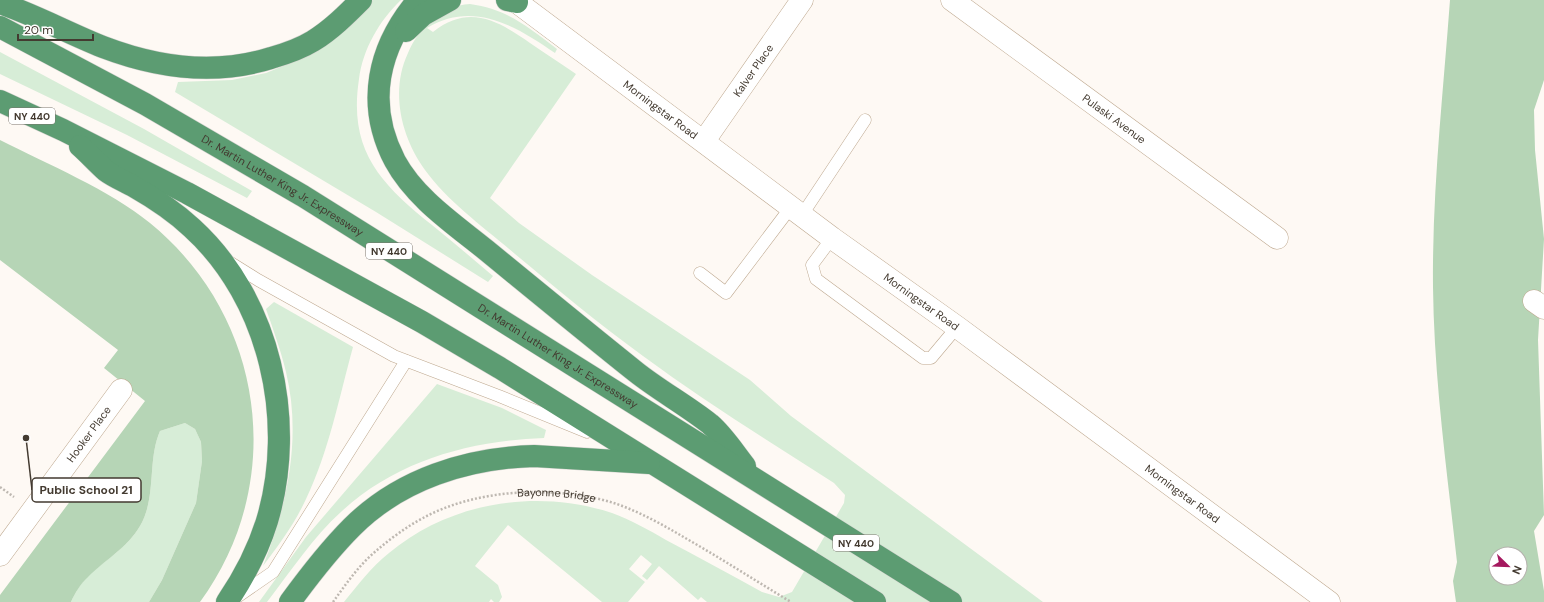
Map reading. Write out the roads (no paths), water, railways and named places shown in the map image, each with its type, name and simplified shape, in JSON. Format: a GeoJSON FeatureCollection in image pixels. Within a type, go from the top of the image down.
{"type":"FeatureCollection","features":[{"type":"Feature","properties":{"kind":"highway"},"geometry":{"type":"LineString","coordinates":[[418,0],[399,28],[387,52],[379,78],[378,92],[380,120],[389,150],[403,174],[411,185],[442,214],[661,392],[711,425],[762,485]]}},
{"type":"Feature","properties":{"kind":"highway"},"geometry":{"type":"LineString","coordinates":[[387,52],[423,15],[450,0]]}},
{"type":"Feature","properties":{"kind":"highway"},"geometry":{"type":"LineString","coordinates":[[0,3],[120,53],[170,66],[203,69],[240,66],[293,51],[324,34],[355,3]]}},
{"type":"Feature","properties":{"kind":"highway","name":"Dr. Martin Luther King Jr. Expressway"},"geometry":{"type":"LineString","coordinates":[[0,27],[145,104],[296,192],[675,428],[762,485]]}},
{"type":"Feature","properties":{"kind":"highway","name":"NY 440"},"geometry":{"type":"LineString","coordinates":[[0,102],[63,130],[187,192],[343,277],[500,368],[875,602]]}},
{"type":"Feature","properties":{"kind":"highway"},"geometry":{"type":"LineString","coordinates":[[63,130],[107,172],[146,194],[178,215],[200,236],[215,252],[236,282],[254,316],[273,375],[279,417],[278,459],[267,521],[254,556],[228,602]]}},
{"type":"Feature","properties":{"kind":"highway"},"geometry":{"type":"LineString","coordinates":[[290,602],[325,556],[352,526],[385,500],[441,471],[478,461],[515,456],[653,463]]}},
{"type":"Feature","properties":{"kind":"highway","name":"NY 440"},"geometry":{"type":"LineString","coordinates":[[762,485],[951,602]]}},
{"type":"Feature","properties":{"kind":"street","name":"Kalver Place"},"geometry":{"type":"LineString","coordinates":[[704,141],[802,0]]}},
{"type":"Feature","properties":{"kind":"street","name":"Pulaski Avenue"},"geometry":{"type":"LineString","coordinates":[[952,0],[1277,238]]}},
{"type":"Feature","properties":{"kind":"street","name":"Morningstar Road"},"geometry":{"type":"LineString","coordinates":[[513,1],[704,141],[832,238],[956,327],[1329,602]]}},
{"type":"Feature","properties":{"kind":"street","name":"Hooker Place"},"geometry":{"type":"LineString","coordinates":[[0,555],[121,390]]}},
{"type":"Feature","properties":{"kind":"lane"},"geometry":{"type":"LineString","coordinates":[[700,273],[726,293],[797,211],[866,120]]}},
{"type":"Feature","properties":{"kind":"lane"},"geometry":{"type":"LineString","coordinates":[[832,238],[812,265],[816,279],[923,358],[931,358],[956,327]]}},
{"type":"Feature","properties":{"kind":"lane"},"geometry":{"type":"LineString","coordinates":[[215,252],[258,280],[384,351],[626,448]]}},
{"type":"Feature","properties":{"kind":"lane"},"geometry":{"type":"LineString","coordinates":[[228,602],[273,572],[406,361]]}},
{"type":"Feature","properties":{"kind":"place","name":"Public School 21"},"geometry":{"type":"Point","coordinates":[26,438]}}]}
